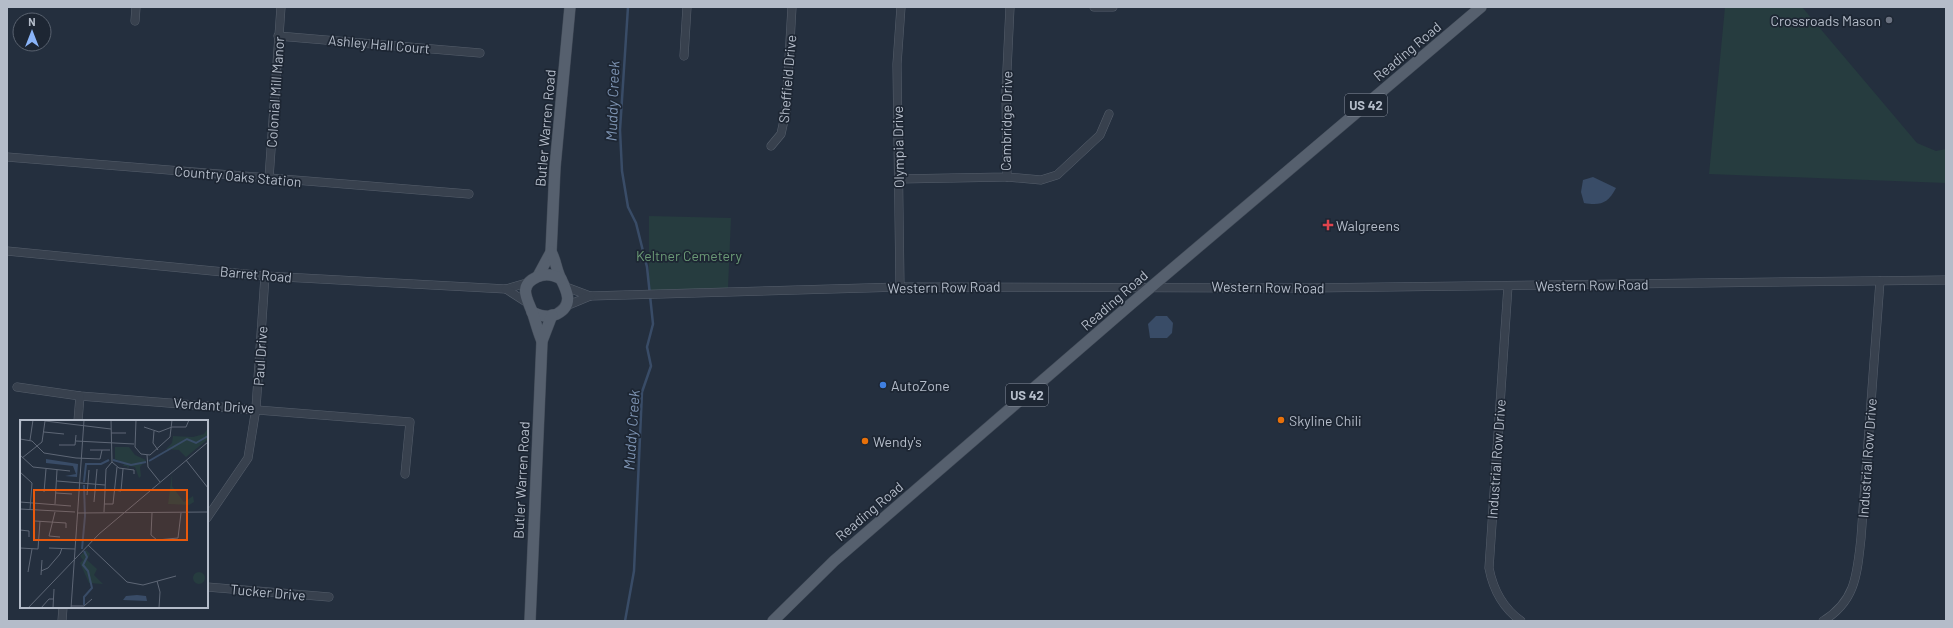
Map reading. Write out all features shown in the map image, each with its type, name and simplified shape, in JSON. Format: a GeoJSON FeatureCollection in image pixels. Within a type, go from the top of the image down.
{"type":"FeatureCollection","features":[{"type":"Feature","properties":{"kind":"main road","name":"Butler Warren Road"},"geometry":{"type":"LineString","coordinates":[[566,306],[568,297],[564,283],[551,252],[555,167],[570,7]]}},
{"type":"Feature","properties":{"kind":"main road","name":"Reading Road"},"geometry":{"type":"LineString","coordinates":[[773,621],[834,561],[1153,286],[1481,7]]}},
{"type":"Feature","properties":{"kind":"main road","name":"Butler Warren Road"},"geometry":{"type":"LineString","coordinates":[[542,340],[532,312],[526,302],[526,292],[551,252]]}},
{"type":"Feature","properties":{"kind":"main road"},"geometry":{"type":"LineString","coordinates":[[534,279],[547,274],[564,283]]}},
{"type":"Feature","properties":{"kind":"main road"},"geometry":{"type":"LineString","coordinates":[[532,312],[542,316],[552,315],[566,306]]}},
{"type":"Feature","properties":{"kind":"main road","name":"Butler Warren Road"},"geometry":{"type":"LineString","coordinates":[[530,621],[542,340],[552,315]]}},
{"type":"Feature","properties":{"kind":"street"},"geometry":{"type":"LineString","coordinates":[[135,22],[136,7]]}},
{"type":"Feature","properties":{"kind":"street","name":"Colonial Mill Manor"},"geometry":{"type":"LineString","coordinates":[[269,178],[281,7]]}},
{"type":"Feature","properties":{"kind":"street"},"geometry":{"type":"LineString","coordinates":[[684,56],[687,7]]}},
{"type":"Feature","properties":{"kind":"street","name":"Sheffield Drive"},"geometry":{"type":"LineString","coordinates":[[771,146],[781,134],[786,111],[792,7]]}},
{"type":"Feature","properties":{"kind":"street","name":"Olympia Drive"},"geometry":{"type":"LineString","coordinates":[[900,287],[897,64],[901,7]]}},
{"type":"Feature","properties":{"kind":"street","name":"Cambridge Drive"},"geometry":{"type":"LineString","coordinates":[[898,179],[1007,177],[1006,91],[1010,7]]}},
{"type":"Feature","properties":{"kind":"street"},"geometry":{"type":"LineString","coordinates":[[1094,7],[1113,7]]}},
{"type":"Feature","properties":{"kind":"street","name":"Ashley Hall Court"},"geometry":{"type":"LineString","coordinates":[[278,36],[480,53]]}},
{"type":"Feature","properties":{"kind":"street"},"geometry":{"type":"LineString","coordinates":[[1007,177],[1040,180],[1057,175],[1100,135],[1109,114]]}},
{"type":"Feature","properties":{"kind":"street","name":"Country Oaks Station"},"geometry":{"type":"LineString","coordinates":[[7,157],[469,194]]}},
{"type":"Feature","properties":{"kind":"street","name":"Barret Road"},"geometry":{"type":"LineString","coordinates":[[7,251],[265,276],[506,289],[534,279]]}},
{"type":"Feature","properties":{"kind":"street","name":"Paul Drive"},"geometry":{"type":"LineString","coordinates":[[208,517],[248,458],[256,408],[265,276]]}},
{"type":"Feature","properties":{"kind":"street","name":"Western Row Road"},"geometry":{"type":"LineString","coordinates":[[566,306],[590,296],[900,287],[1153,286],[1316,288],[1946,280]]}},
{"type":"Feature","properties":{"kind":"street","name":"Industrial Row Drive"},"geometry":{"type":"LineString","coordinates":[[1823,621],[1838,609],[1849,595],[1857,574],[1880,281]]}},
{"type":"Feature","properties":{"kind":"street","name":"Western Row Road"},"geometry":{"type":"LineString","coordinates":[[564,283],[590,296]]}},
{"type":"Feature","properties":{"kind":"street","name":"Industrial Row Drive"},"geometry":{"type":"LineString","coordinates":[[1508,286],[1489,568],[1491,579],[1501,600],[1521,621]]}},
{"type":"Feature","properties":{"kind":"street","name":"Barret Road"},"geometry":{"type":"LineString","coordinates":[[506,289],[526,302]]}},
{"type":"Feature","properties":{"kind":"street","name":"Verdant Drive"},"geometry":{"type":"LineString","coordinates":[[17,387],[80,396],[256,408],[410,422],[405,474]]}},
{"type":"Feature","properties":{"kind":"street"},"geometry":{"type":"LineString","coordinates":[[78,420],[80,396]]}},
{"type":"Feature","properties":{"kind":"street","name":"Tucker Drive"},"geometry":{"type":"LineString","coordinates":[[208,587],[329,597]]}},
{"type":"Feature","properties":{"kind":"street"},"geometry":{"type":"LineString","coordinates":[[62,621],[64,608]]}},
{"type":"Feature","properties":{"kind":"green space"},"geometry":{"type":"Polygon","coordinates":[[[1725,7],[1802,7],[1917,143],[1936,151],[1946,149],[1946,183],[1709,174],[1725,7]]]}},
{"type":"Feature","properties":{"kind":"green space","name":"Keltner Cemetery"},"geometry":{"type":"Polygon","coordinates":[[[649,216],[731,218],[728,288],[649,295],[649,216]]]}},
{"type":"Feature","properties":{"kind":"water"},"geometry":{"type":"Polygon","coordinates":[[[1593,177],[1616,188],[1607,200],[1599,204],[1584,203],[1581,192],[1583,180],[1593,177]]]}},
{"type":"Feature","properties":{"kind":"water"},"geometry":{"type":"Polygon","coordinates":[[[1156,316],[1167,316],[1173,323],[1172,333],[1167,338],[1150,338],[1148,324],[1156,316]]]}},
{"type":"Feature","properties":{"kind":"waterway","name":"Muddy Creek"},"geometry":{"type":"LineString","coordinates":[[625,621],[634,571],[642,392],[651,366],[647,347],[653,324],[647,267],[636,223],[628,207],[622,171],[620,130],[628,7]]}},
{"type":"Feature","properties":{"kind":"place","name":"Crossroads Mason"},"geometry":{"type":"Point","coordinates":[1889,20]}},
{"type":"Feature","properties":{"kind":"place","name":"Walgreens"},"geometry":{"type":"Point","coordinates":[1328,225]}},
{"type":"Feature","properties":{"kind":"place","name":"AutoZone"},"geometry":{"type":"Point","coordinates":[883,385]}},
{"type":"Feature","properties":{"kind":"place","name":"Skyline Chili"},"geometry":{"type":"Point","coordinates":[1281,420]}},
{"type":"Feature","properties":{"kind":"place","name":"Wendy's"},"geometry":{"type":"Point","coordinates":[865,441]}}]}
